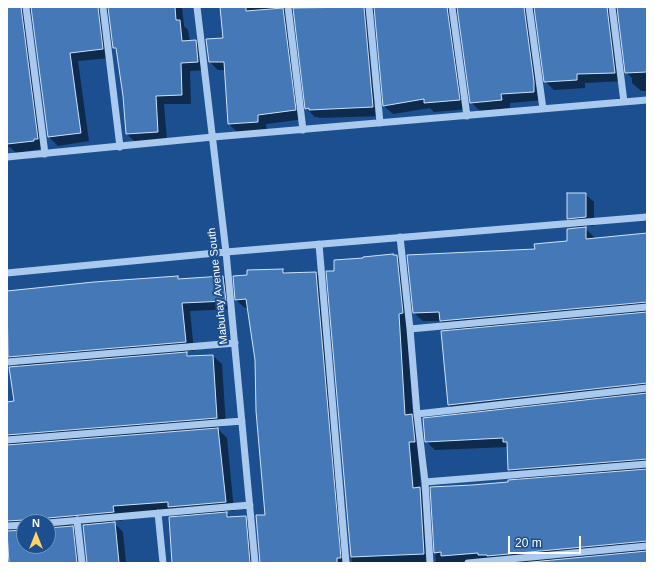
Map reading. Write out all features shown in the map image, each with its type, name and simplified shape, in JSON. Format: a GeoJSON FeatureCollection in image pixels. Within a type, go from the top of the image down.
{"type":"FeatureCollection","features":[{"type":"Feature","properties":{"kind":"street"},"geometry":{"type":"LineString","coordinates":[[26,7],[45,154]]}},
{"type":"Feature","properties":{"kind":"street"},"geometry":{"type":"LineString","coordinates":[[103,7],[120,147]]}},
{"type":"Feature","properties":{"kind":"street","name":"Mabuhay Avenue South"},"geometry":{"type":"LineString","coordinates":[[197,7],[226,252],[255,563]]}},
{"type":"Feature","properties":{"kind":"street"},"geometry":{"type":"LineString","coordinates":[[288,7],[303,130]]}},
{"type":"Feature","properties":{"kind":"street"},"geometry":{"type":"LineString","coordinates":[[369,7],[380,123]]}},
{"type":"Feature","properties":{"kind":"street"},"geometry":{"type":"LineString","coordinates":[[452,7],[467,116]]}},
{"type":"Feature","properties":{"kind":"street"},"geometry":{"type":"LineString","coordinates":[[529,7],[543,109]]}},
{"type":"Feature","properties":{"kind":"street"},"geometry":{"type":"LineString","coordinates":[[612,7],[624,102]]}},
{"type":"Feature","properties":{"kind":"street"},"geometry":{"type":"LineString","coordinates":[[7,157],[213,137],[647,100]]}},
{"type":"Feature","properties":{"kind":"street"},"geometry":{"type":"LineString","coordinates":[[7,273],[226,252],[647,217]]}},
{"type":"Feature","properties":{"kind":"street"},"geometry":{"type":"LineString","coordinates":[[400,237],[410,329],[416,414],[425,482],[430,563]]}},
{"type":"Feature","properties":{"kind":"street"},"geometry":{"type":"LineString","coordinates":[[319,244],[346,563]]}},
{"type":"Feature","properties":{"kind":"street"},"geometry":{"type":"LineString","coordinates":[[410,329],[647,307]]}},
{"type":"Feature","properties":{"kind":"street"},"geometry":{"type":"LineString","coordinates":[[7,362],[235,343]]}},
{"type":"Feature","properties":{"kind":"street"},"geometry":{"type":"LineString","coordinates":[[416,414],[647,388]]}},
{"type":"Feature","properties":{"kind":"street"},"geometry":{"type":"LineString","coordinates":[[7,440],[242,421]]}},
{"type":"Feature","properties":{"kind":"street"},"geometry":{"type":"LineString","coordinates":[[425,482],[647,464]]}},
{"type":"Feature","properties":{"kind":"street"},"geometry":{"type":"LineString","coordinates":[[56,522],[250,505]]}},
{"type":"Feature","properties":{"kind":"street"},"geometry":{"type":"LineString","coordinates":[[158,513],[163,563]]}},
{"type":"Feature","properties":{"kind":"street"},"geometry":{"type":"LineString","coordinates":[[77,520],[82,563]]}},
{"type":"Feature","properties":{"kind":"street"},"geometry":{"type":"LineString","coordinates":[[468,563],[647,546]]}},
{"type":"Feature","properties":{"kind":"building"},"geometry":{"type":"Polygon","coordinates":[[[7,7],[21,7],[38,139],[34,139],[34,141],[7,144],[7,7]]]}},
{"type":"Feature","properties":{"kind":"building"},"geometry":{"type":"Polygon","coordinates":[[[31,7],[98,7],[103,49],[70,53],[81,133],[48,137],[31,7]]]}},
{"type":"Feature","properties":{"kind":"building"},"geometry":{"type":"Polygon","coordinates":[[[108,7],[175,7],[176,20],[180,20],[182,41],[196,40],[198,62],[181,63],[182,95],[156,96],[158,132],[126,134],[123,96],[116,48],[113,48],[108,7]]]}},
{"type":"Feature","properties":{"kind":"building"},"geometry":{"type":"Polygon","coordinates":[[[220,7],[246,7],[246,11],[283,8],[296,110],[258,115],[258,122],[228,124],[224,62],[209,62],[206,39],[223,38],[220,7]]]}},
{"type":"Feature","properties":{"kind":"building"},"geometry":{"type":"Polygon","coordinates":[[[364,7],[373,107],[305,109],[293,8],[364,7]]]}},
{"type":"Feature","properties":{"kind":"building"},"geometry":{"type":"Polygon","coordinates":[[[374,7],[447,7],[460,100],[424,103],[424,99],[383,106],[374,7]]]}},
{"type":"Feature","properties":{"kind":"building"},"geometry":{"type":"Polygon","coordinates":[[[457,7],[524,7],[534,92],[501,94],[502,100],[470,103],[457,7]]]}},
{"type":"Feature","properties":{"kind":"building"},"geometry":{"type":"Polygon","coordinates":[[[534,7],[607,7],[615,73],[577,74],[577,80],[544,82],[534,7]]]}},
{"type":"Feature","properties":{"kind":"building"},"geometry":{"type":"Polygon","coordinates":[[[617,7],[647,7],[647,72],[625,73],[617,7]]]}},
{"type":"Feature","properties":{"kind":"building"},"geometry":{"type":"Polygon","coordinates":[[[567,193],[586,193],[586,217],[567,219],[567,193]]]}},
{"type":"Feature","properties":{"kind":"building"},"geometry":{"type":"Polygon","coordinates":[[[586,227],[586,239],[647,233],[647,302],[440,321],[439,312],[413,313],[407,255],[535,249],[534,244],[567,241],[567,229],[586,227]]]}},
{"type":"Feature","properties":{"kind":"building"},"geometry":{"type":"Polygon","coordinates":[[[393,254],[397,255],[403,313],[399,314],[405,415],[412,414],[415,442],[409,442],[413,488],[420,487],[424,554],[351,557],[326,271],[334,271],[334,260],[393,254]]]}},
{"type":"Feature","properties":{"kind":"building"},"geometry":{"type":"Polygon","coordinates":[[[283,269],[283,273],[316,272],[341,558],[337,558],[337,563],[260,563],[256,515],[265,515],[256,411],[255,360],[246,299],[235,300],[233,276],[247,275],[247,270],[283,269]]]}},
{"type":"Feature","properties":{"kind":"building"},"geometry":{"type":"Polygon","coordinates":[[[178,276],[178,279],[223,276],[226,301],[182,303],[186,342],[8,357],[7,291],[94,282],[178,276]]]}},
{"type":"Feature","properties":{"kind":"building"},"geometry":{"type":"Polygon","coordinates":[[[647,312],[647,383],[448,405],[441,331],[647,312]]]}},
{"type":"Feature","properties":{"kind":"building"},"geometry":{"type":"Polygon","coordinates":[[[187,352],[187,356],[213,355],[217,418],[7,435],[7,402],[14,401],[9,367],[187,352]]]}},
{"type":"Feature","properties":{"kind":"building"},"geometry":{"type":"Polygon","coordinates":[[[647,393],[647,459],[508,470],[507,442],[503,442],[503,438],[425,442],[423,418],[647,393]]]}},
{"type":"Feature","properties":{"kind":"building"},"geometry":{"type":"Polygon","coordinates":[[[218,428],[226,502],[168,507],[168,502],[113,506],[114,512],[56,517],[56,514],[16,514],[16,520],[7,521],[7,445],[218,428]]]}},
{"type":"Feature","properties":{"kind":"building"},"geometry":{"type":"Polygon","coordinates":[[[647,469],[647,541],[487,556],[478,555],[478,553],[441,556],[441,552],[434,553],[430,487],[472,485],[508,482],[508,480],[647,469]]]}},
{"type":"Feature","properties":{"kind":"building"},"geometry":{"type":"Polygon","coordinates":[[[227,512],[227,517],[246,516],[250,563],[172,563],[169,517],[227,512]]]}},
{"type":"Feature","properties":{"kind":"building"},"geometry":{"type":"Polygon","coordinates":[[[115,522],[119,563],[87,563],[83,525],[115,522]]]}},
{"type":"Feature","properties":{"kind":"building"},"geometry":{"type":"Polygon","coordinates":[[[73,526],[77,563],[9,563],[7,531],[16,530],[16,554],[56,554],[56,527],[73,526]]]}},
{"type":"Feature","properties":{"kind":"building"},"geometry":{"type":"Polygon","coordinates":[[[647,551],[647,563],[521,563],[647,551]]]}}]}
